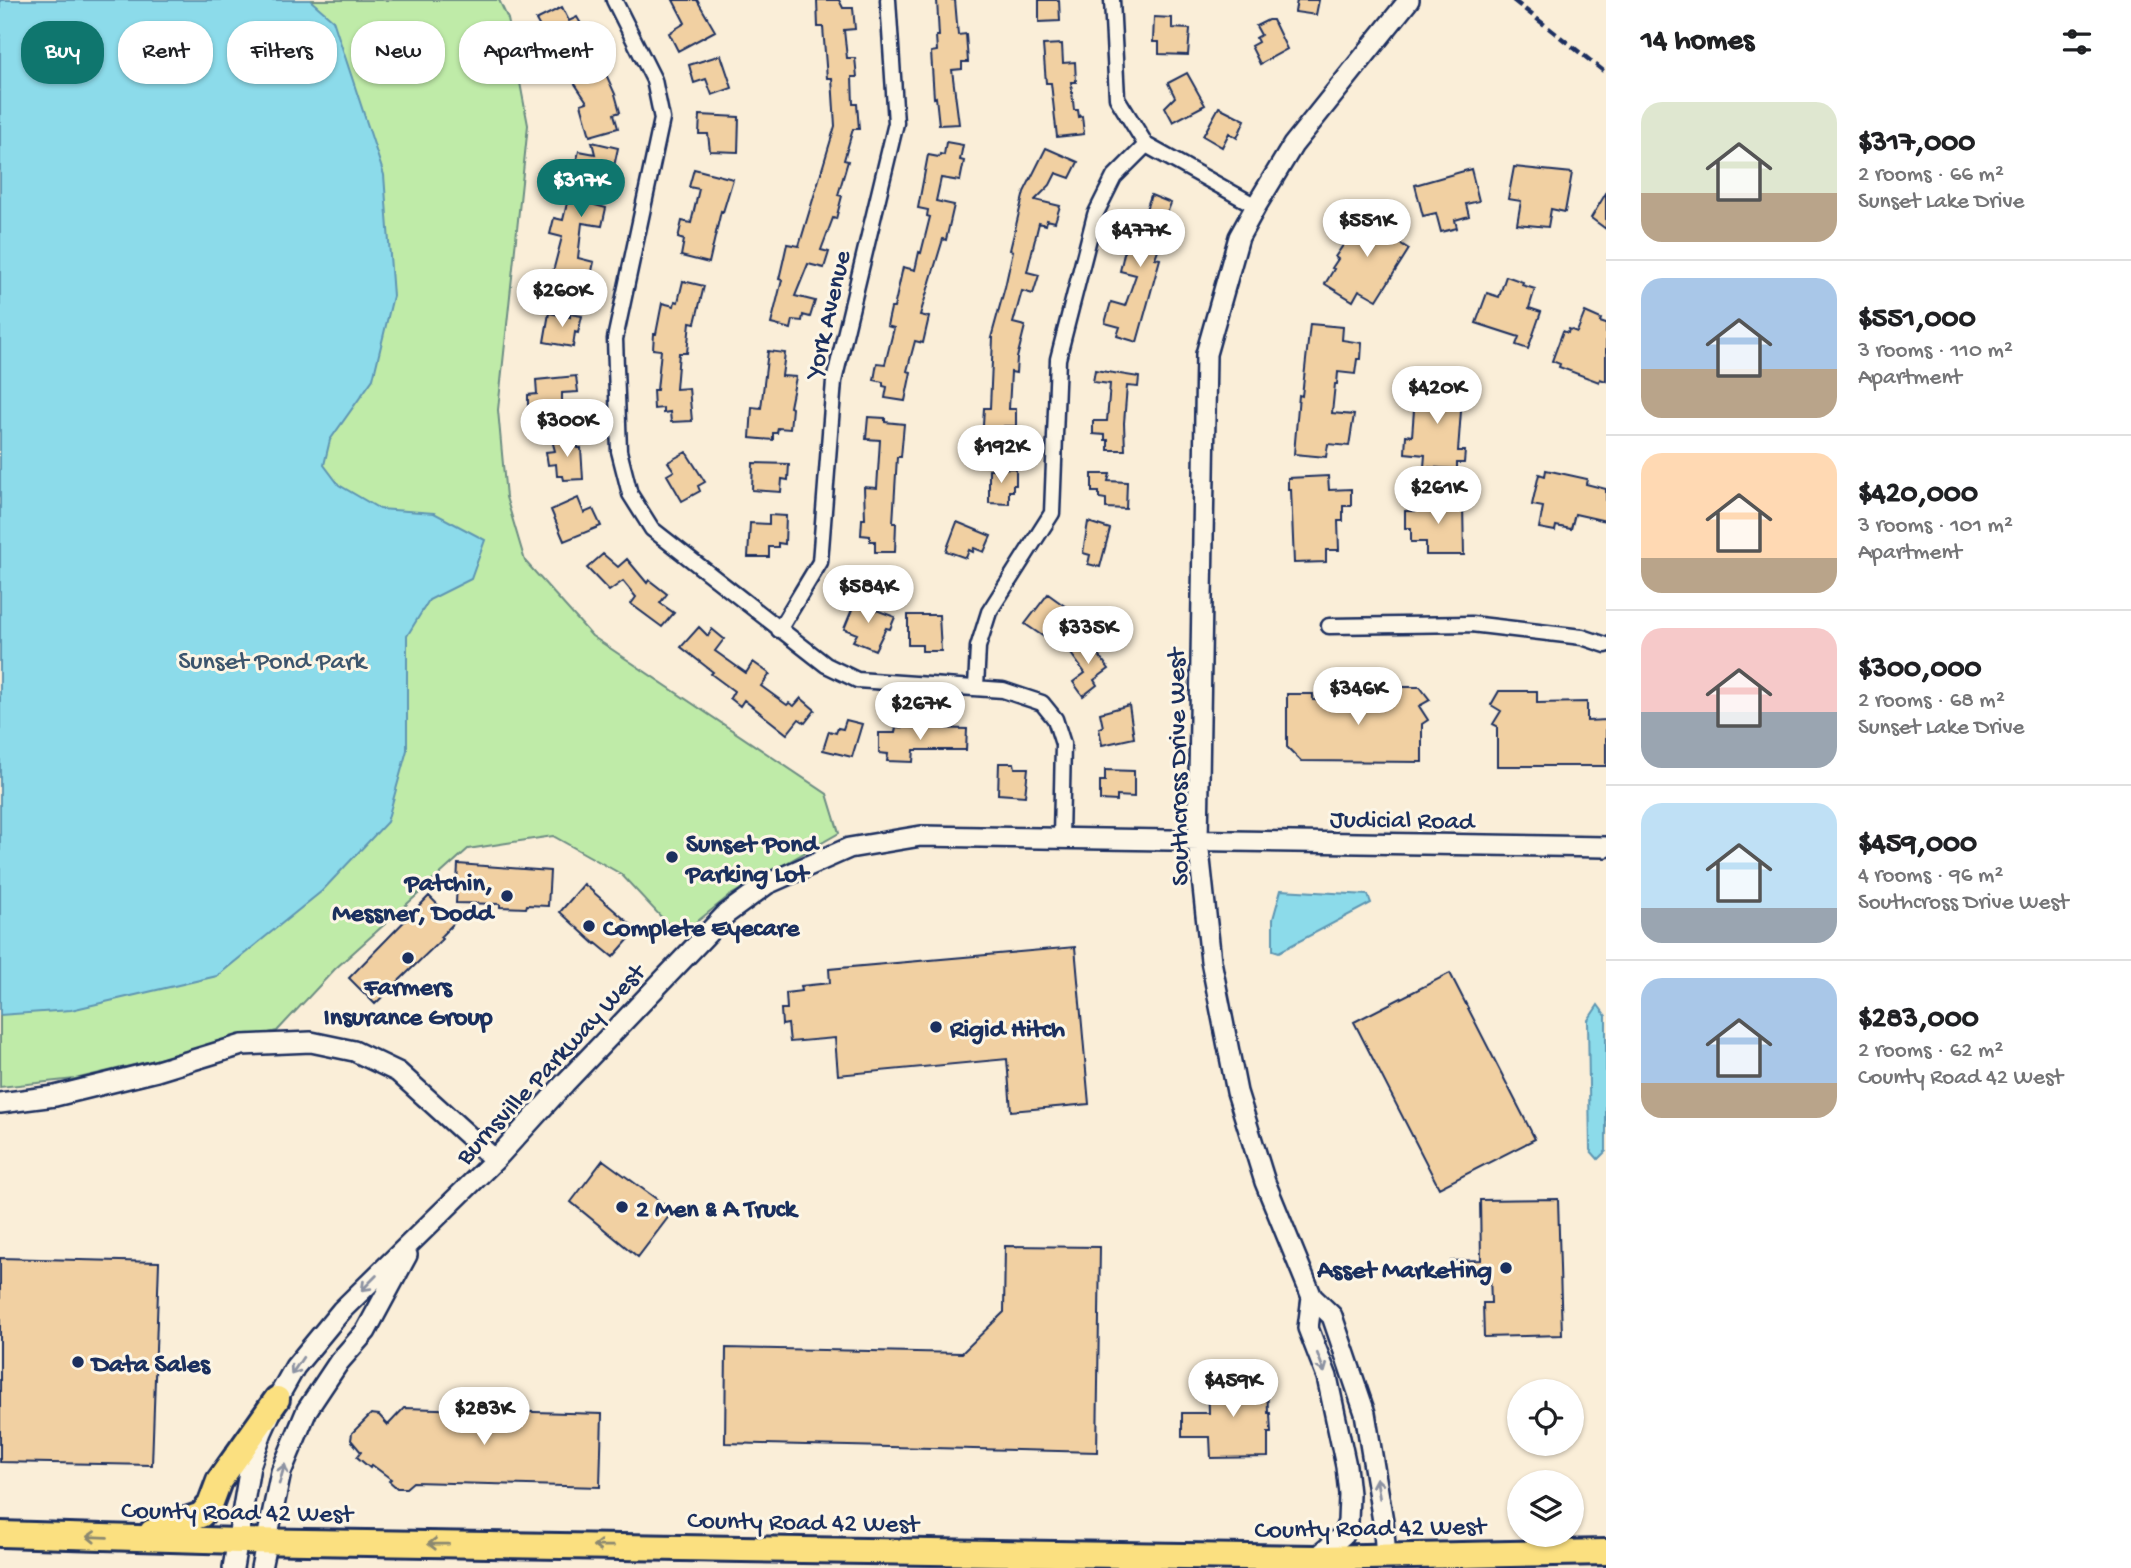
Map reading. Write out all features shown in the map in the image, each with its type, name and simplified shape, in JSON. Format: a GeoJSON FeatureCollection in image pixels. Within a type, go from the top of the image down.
{"type":"FeatureCollection","features":[{"type":"Feature","properties":{"kind":"highway"},"geometry":{"type":"LineString","coordinates":[[135,1538],[201,1515],[210,1505],[219,1481],[277,1399]]}},
{"type":"Feature","properties":{"kind":"highway","name":"County Road 42 West"},"geometry":{"type":"LineString","coordinates":[[0,1534],[239,1541],[1316,1558],[1377,1562],[1604,1552]]}},
{"type":"Feature","properties":{"kind":"highway"},"geometry":{"type":"LineString","coordinates":[[1537,1568],[1604,1552]]}},
{"type":"Feature","properties":{"kind":"street"},"geometry":{"type":"LineString","coordinates":[[614,0],[654,80],[662,119],[615,339],[619,451],[630,494],[652,528],[826,666],[858,680],[1003,690],[1042,703],[1055,719],[1063,744],[1061,837]]}},
{"type":"Feature","properties":{"kind":"street","name":"York Avenue"},"geometry":{"type":"LineString","coordinates":[[779,630],[820,562],[834,381],[896,123],[888,0]]}},
{"type":"Feature","properties":{"kind":"street"},"geometry":{"type":"LineString","coordinates":[[1112,0],[1117,98],[1146,145],[1256,206]]}},
{"type":"Feature","properties":{"kind":"street","name":"Southcross Drive West"},"geometry":{"type":"LineString","coordinates":[[1377,1562],[1383,1521],[1365,1413],[1332,1317],[1312,1297],[1265,1182],[1237,1092],[1211,961],[1198,841],[1206,354],[1239,237],[1256,206],[1293,145],[1409,0]]}},
{"type":"Feature","properties":{"kind":"street"},"geometry":{"type":"LineString","coordinates":[[976,687],[978,648],[989,611],[1052,513],[1058,359],[1095,215],[1114,177],[1146,145]]}},
{"type":"Feature","properties":{"kind":"street"},"geometry":{"type":"LineString","coordinates":[[1329,626],[1471,624],[1582,637],[1606,645]]}},
{"type":"Feature","properties":{"kind":"street","name":"Burnsville Parkway West"},"geometry":{"type":"LineString","coordinates":[[233,1568],[250,1466],[277,1399],[295,1367],[342,1310],[495,1160],[726,914],[767,884],[849,848],[921,836],[1198,841]]}},
{"type":"Feature","properties":{"kind":"street","name":"Judicial Road"},"geometry":{"type":"LineString","coordinates":[[1198,841],[1606,847]]}},
{"type":"Feature","properties":{"kind":"street"},"geometry":{"type":"LineString","coordinates":[[0,1103],[55,1096],[157,1071],[242,1045],[311,1042],[354,1051],[398,1072],[495,1160]]}},
{"type":"Feature","properties":{"kind":"street","name":"Burnsville Parkway West"},"geometry":{"type":"LineString","coordinates":[[261,1568],[281,1472],[307,1410],[339,1362],[366,1331],[417,1236]]}},
{"type":"Feature","properties":{"kind":"street","name":"Southcross Drive West"},"geometry":{"type":"LineString","coordinates":[[1312,1297],[1308,1328],[1327,1377],[1346,1466],[1349,1494],[1348,1522],[1343,1535],[1316,1558]]}},
{"type":"Feature","properties":{"kind":"green space","name":"Sunset Pond Park"},"geometry":{"type":"Polygon","coordinates":[[[0,0],[499,0],[508,21],[459,21],[459,84],[520,84],[528,125],[498,410],[506,497],[525,561],[592,636],[827,794],[839,833],[729,896],[679,936],[621,874],[553,836],[468,849],[335,969],[277,1031],[75,1079],[0,1087],[0,0]]]}},
{"type":"Feature","properties":{"kind":"water","name":"Sunset Pond Park"},"geometry":{"type":"Polygon","coordinates":[[[0,0],[310,0],[333,21],[227,21],[227,84],[337,84],[337,32],[351,75],[351,84],[354,84],[384,175],[393,296],[373,379],[330,440],[324,465],[339,485],[380,509],[434,513],[485,540],[471,579],[429,600],[407,636],[407,750],[387,822],[322,891],[217,976],[71,1010],[0,1015],[0,0]]]}},
{"type":"Feature","properties":{"kind":"water"},"geometry":{"type":"Polygon","coordinates":[[[1281,890],[1368,895],[1371,903],[1279,952],[1273,950],[1273,919],[1281,890]]]}},
{"type":"Feature","properties":{"kind":"water"},"geometry":{"type":"Polygon","coordinates":[[[1598,1005],[1606,1016],[1606,1151],[1598,1159],[1590,1150],[1588,1020],[1598,1005]]]}},
{"type":"Feature","properties":{"kind":"building"},"geometry":{"type":"Polygon","coordinates":[[[673,0],[697,0],[715,31],[678,51],[669,33],[685,23],[673,0]]]}},
{"type":"Feature","properties":{"kind":"building"},"geometry":{"type":"Polygon","coordinates":[[[817,0],[839,0],[843,8],[853,8],[855,29],[844,30],[847,58],[855,58],[857,77],[852,77],[853,104],[857,104],[859,129],[853,129],[844,160],[848,161],[838,195],[842,196],[836,219],[833,218],[821,250],[829,252],[824,268],[808,264],[795,296],[815,301],[810,317],[803,315],[802,321],[793,320],[791,329],[771,324],[782,280],[779,279],[787,244],[799,246],[835,126],[832,78],[827,78],[823,27],[818,27],[817,0]]]}},
{"type":"Feature","properties":{"kind":"building"},"geometry":{"type":"Polygon","coordinates":[[[937,0],[955,0],[958,35],[966,34],[968,62],[962,62],[962,69],[952,70],[959,124],[939,125],[936,97],[934,98],[931,52],[937,51],[936,36],[939,36],[937,0]]]}},
{"type":"Feature","properties":{"kind":"building"},"geometry":{"type":"Polygon","coordinates":[[[1039,0],[1059,0],[1060,21],[1039,22],[1039,0]]]}},
{"type":"Feature","properties":{"kind":"building"},"geometry":{"type":"Polygon","coordinates":[[[1297,0],[1319,0],[1316,15],[1295,12],[1297,0]]]}},
{"type":"Feature","properties":{"kind":"building"},"geometry":{"type":"Polygon","coordinates":[[[562,7],[569,21],[537,21],[562,7]]]}},
{"type":"Feature","properties":{"kind":"building"},"geometry":{"type":"Polygon","coordinates":[[[1154,17],[1172,18],[1172,28],[1190,29],[1188,55],[1159,54],[1159,42],[1153,42],[1154,17]]]}},
{"type":"Feature","properties":{"kind":"building"},"geometry":{"type":"Polygon","coordinates":[[[1273,20],[1287,49],[1260,64],[1251,46],[1258,42],[1256,38],[1261,35],[1256,26],[1273,20]]]}},
{"type":"Feature","properties":{"kind":"building"},"geometry":{"type":"Polygon","coordinates":[[[1062,44],[1063,63],[1075,62],[1076,82],[1071,82],[1074,110],[1078,110],[1079,117],[1082,116],[1084,134],[1057,137],[1051,83],[1046,83],[1043,45],[1062,44]]]}},
{"type":"Feature","properties":{"kind":"building"},"geometry":{"type":"Polygon","coordinates":[[[721,55],[732,88],[712,95],[706,79],[694,83],[689,65],[721,55]]]}},
{"type":"Feature","properties":{"kind":"building"},"geometry":{"type":"Polygon","coordinates":[[[1187,73],[1205,105],[1173,122],[1165,107],[1175,97],[1168,83],[1187,73]]]}},
{"type":"Feature","properties":{"kind":"building"},"geometry":{"type":"Polygon","coordinates":[[[575,84],[610,84],[620,112],[614,114],[618,128],[590,136],[581,104],[587,102],[575,84]]]}},
{"type":"Feature","properties":{"kind":"building"},"geometry":{"type":"Polygon","coordinates":[[[1219,107],[1245,120],[1237,138],[1229,133],[1222,147],[1203,136],[1219,107]]]}},
{"type":"Feature","properties":{"kind":"building"},"geometry":{"type":"Polygon","coordinates":[[[700,115],[739,117],[738,152],[710,151],[708,134],[699,134],[700,115]]]}},
{"type":"Feature","properties":{"kind":"building"},"geometry":{"type":"Polygon","coordinates":[[[592,142],[618,148],[613,171],[603,169],[595,205],[606,208],[602,226],[582,223],[578,258],[594,262],[590,280],[583,278],[576,293],[549,287],[562,237],[550,234],[554,218],[563,220],[568,199],[573,200],[581,164],[576,163],[579,151],[595,154],[592,142]]]}},
{"type":"Feature","properties":{"kind":"building"},"geometry":{"type":"Polygon","coordinates":[[[946,142],[963,145],[960,160],[964,161],[960,181],[941,178],[936,201],[954,205],[946,240],[943,239],[920,315],[929,317],[923,343],[915,341],[907,371],[911,372],[905,401],[885,398],[887,387],[883,386],[883,382],[874,380],[877,363],[885,364],[894,328],[887,326],[903,267],[915,270],[930,217],[927,216],[928,210],[918,208],[928,155],[944,155],[946,142]]]}},
{"type":"Feature","properties":{"kind":"building"},"geometry":{"type":"Polygon","coordinates":[[[1046,148],[1078,162],[1070,178],[1056,173],[1050,185],[1035,200],[1060,206],[1055,222],[1047,220],[1046,225],[1039,223],[1027,272],[1039,275],[1033,294],[1022,291],[1013,323],[1025,326],[1016,373],[1011,372],[1009,409],[1016,409],[1016,426],[1004,426],[1002,441],[982,441],[984,408],[990,408],[991,338],[1013,251],[1010,250],[1024,192],[1046,148]]]}},
{"type":"Feature","properties":{"kind":"building"},"geometry":{"type":"Polygon","coordinates":[[[1514,167],[1572,173],[1565,212],[1551,209],[1548,227],[1517,224],[1521,201],[1508,199],[1514,167]]]}},
{"type":"Feature","properties":{"kind":"building"},"geometry":{"type":"Polygon","coordinates":[[[694,169],[733,179],[723,212],[721,211],[709,263],[681,256],[684,240],[678,238],[682,221],[691,223],[699,189],[689,187],[694,169]]]}},
{"type":"Feature","properties":{"kind":"building"},"geometry":{"type":"Polygon","coordinates":[[[1471,169],[1479,201],[1466,204],[1469,216],[1455,220],[1457,228],[1441,232],[1436,213],[1423,216],[1415,185],[1471,169]]]}},
{"type":"Feature","properties":{"kind":"building"},"geometry":{"type":"Polygon","coordinates":[[[1606,193],[1606,229],[1591,218],[1606,193]]]}},
{"type":"Feature","properties":{"kind":"building"},"geometry":{"type":"Polygon","coordinates":[[[1151,195],[1171,203],[1162,226],[1166,228],[1155,258],[1160,259],[1137,342],[1117,336],[1120,327],[1105,323],[1111,302],[1125,306],[1136,275],[1120,271],[1128,236],[1136,216],[1143,218],[1151,195]]]}},
{"type":"Feature","properties":{"kind":"building"},"geometry":{"type":"Polygon","coordinates":[[[1368,209],[1396,226],[1390,237],[1409,249],[1377,300],[1359,290],[1353,301],[1325,284],[1338,259],[1335,257],[1368,209]]]}},
{"type":"Feature","properties":{"kind":"building"},"geometry":{"type":"Polygon","coordinates":[[[1506,276],[1535,289],[1529,308],[1541,312],[1528,349],[1516,345],[1519,337],[1476,323],[1487,293],[1499,297],[1506,276]]]}},
{"type":"Feature","properties":{"kind":"building"},"geometry":{"type":"Polygon","coordinates":[[[683,281],[704,286],[695,323],[690,322],[687,353],[679,353],[676,389],[689,388],[692,421],[671,422],[670,412],[663,413],[663,408],[654,409],[653,390],[657,390],[661,350],[653,349],[654,334],[662,303],[674,306],[675,301],[678,302],[683,281]]]}},
{"type":"Feature","properties":{"kind":"building"},"geometry":{"type":"Polygon","coordinates":[[[1585,312],[1606,324],[1606,381],[1600,379],[1599,382],[1559,367],[1560,364],[1552,361],[1563,331],[1568,333],[1569,329],[1577,332],[1585,312]]]}},
{"type":"Feature","properties":{"kind":"building"},"geometry":{"type":"Polygon","coordinates":[[[549,313],[582,316],[578,333],[575,332],[573,347],[544,342],[549,313]]]}},
{"type":"Feature","properties":{"kind":"building"},"geometry":{"type":"Polygon","coordinates":[[[1310,324],[1343,327],[1342,340],[1362,343],[1361,359],[1357,359],[1355,374],[1338,372],[1335,384],[1332,413],[1354,415],[1349,446],[1328,444],[1326,457],[1294,454],[1299,395],[1302,396],[1310,324]]]}},
{"type":"Feature","properties":{"kind":"building"},"geometry":{"type":"Polygon","coordinates":[[[768,351],[785,353],[782,376],[796,377],[790,407],[790,429],[778,428],[777,433],[773,433],[773,440],[750,438],[752,407],[761,408],[768,351]]]}},
{"type":"Feature","properties":{"kind":"building"},"geometry":{"type":"Polygon","coordinates":[[[1095,370],[1139,377],[1138,387],[1127,386],[1125,450],[1108,450],[1105,435],[1093,434],[1093,421],[1107,421],[1110,384],[1093,382],[1095,370]]]}},
{"type":"Feature","properties":{"kind":"building"},"geometry":{"type":"Polygon","coordinates":[[[576,376],[578,392],[562,393],[560,414],[528,417],[528,395],[537,394],[536,380],[576,376]]]}},
{"type":"Feature","properties":{"kind":"building"},"geometry":{"type":"Polygon","coordinates":[[[1431,381],[1463,384],[1458,451],[1465,451],[1464,463],[1457,463],[1457,469],[1424,467],[1425,455],[1405,453],[1406,435],[1412,436],[1414,410],[1409,409],[1410,392],[1430,393],[1431,381]]]}},
{"type":"Feature","properties":{"kind":"building"},"geometry":{"type":"Polygon","coordinates":[[[868,417],[885,418],[885,422],[904,424],[901,457],[897,457],[893,523],[896,523],[895,552],[875,552],[875,541],[870,541],[870,536],[861,535],[862,519],[865,519],[864,487],[877,488],[880,440],[866,439],[868,417]]]}},
{"type":"Feature","properties":{"kind":"building"},"geometry":{"type":"Polygon","coordinates":[[[577,438],[578,448],[581,448],[583,479],[564,480],[563,476],[557,476],[556,464],[548,465],[546,452],[555,451],[552,440],[577,438]]]}},
{"type":"Feature","properties":{"kind":"building"},"geometry":{"type":"Polygon","coordinates":[[[686,452],[705,482],[698,486],[700,491],[682,501],[667,475],[674,471],[668,462],[686,452]]]}},
{"type":"Feature","properties":{"kind":"building"},"geometry":{"type":"Polygon","coordinates":[[[753,463],[789,464],[788,480],[782,479],[781,492],[752,490],[753,463]]]}},
{"type":"Feature","properties":{"kind":"building"},"geometry":{"type":"Polygon","coordinates":[[[1016,468],[1016,485],[1013,485],[1013,491],[1009,491],[1009,504],[989,503],[989,469],[1016,468]]]}},
{"type":"Feature","properties":{"kind":"building"},"geometry":{"type":"Polygon","coordinates":[[[1546,470],[1587,479],[1586,484],[1606,489],[1606,521],[1575,514],[1571,529],[1556,526],[1555,531],[1539,528],[1543,507],[1532,505],[1539,474],[1545,476],[1546,470]]]}},
{"type":"Feature","properties":{"kind":"building"},"geometry":{"type":"Polygon","coordinates":[[[1092,474],[1110,474],[1108,481],[1127,482],[1126,509],[1106,508],[1106,499],[1099,498],[1099,492],[1092,492],[1092,474]]]}},
{"type":"Feature","properties":{"kind":"building"},"geometry":{"type":"Polygon","coordinates":[[[1328,476],[1329,490],[1351,489],[1351,506],[1343,506],[1343,521],[1338,521],[1339,550],[1326,550],[1326,562],[1294,563],[1291,489],[1288,489],[1288,478],[1328,476]]]}},
{"type":"Feature","properties":{"kind":"building"},"geometry":{"type":"Polygon","coordinates":[[[1457,497],[1457,505],[1463,505],[1464,555],[1426,555],[1426,542],[1411,542],[1411,528],[1405,528],[1405,511],[1424,511],[1424,498],[1457,497]]]}},
{"type":"Feature","properties":{"kind":"building"},"geometry":{"type":"Polygon","coordinates":[[[578,498],[584,513],[593,509],[601,526],[564,541],[551,510],[578,498]]]}},
{"type":"Feature","properties":{"kind":"building"},"geometry":{"type":"Polygon","coordinates":[[[769,515],[786,516],[785,544],[778,543],[778,547],[769,547],[769,557],[748,557],[750,523],[769,524],[769,515]]]}},
{"type":"Feature","properties":{"kind":"building"},"geometry":{"type":"Polygon","coordinates":[[[957,522],[991,536],[984,552],[974,548],[973,552],[969,550],[966,558],[946,551],[957,522]]]}},
{"type":"Feature","properties":{"kind":"building"},"geometry":{"type":"Polygon","coordinates":[[[1088,522],[1110,529],[1100,567],[1088,564],[1090,555],[1083,553],[1088,522]]]}},
{"type":"Feature","properties":{"kind":"building"},"geometry":{"type":"Polygon","coordinates":[[[603,554],[618,567],[627,559],[647,583],[649,580],[667,594],[660,603],[674,613],[662,627],[631,604],[636,597],[623,581],[609,591],[587,568],[603,554]]]}},
{"type":"Feature","properties":{"kind":"building"},"geometry":{"type":"Polygon","coordinates":[[[1048,594],[1066,607],[1044,637],[1025,624],[1048,594]]]}},
{"type":"Feature","properties":{"kind":"building"},"geometry":{"type":"Polygon","coordinates":[[[855,602],[895,617],[875,650],[853,641],[857,634],[844,629],[855,602]]]}},
{"type":"Feature","properties":{"kind":"building"},"geometry":{"type":"Polygon","coordinates":[[[908,615],[939,615],[941,651],[922,651],[922,645],[908,645],[908,615]]]}},
{"type":"Feature","properties":{"kind":"building"},"geometry":{"type":"Polygon","coordinates":[[[699,627],[708,636],[712,629],[724,639],[715,651],[746,673],[753,662],[770,674],[761,686],[787,705],[789,703],[794,706],[801,698],[815,710],[805,723],[799,719],[787,734],[744,700],[740,706],[730,698],[734,691],[681,647],[699,627]]]}},
{"type":"Feature","properties":{"kind":"building"},"geometry":{"type":"Polygon","coordinates":[[[1086,638],[1109,669],[1094,680],[1097,685],[1083,696],[1073,682],[1085,673],[1069,651],[1086,638]]]}},
{"type":"Feature","properties":{"kind":"building"},"geometry":{"type":"Polygon","coordinates":[[[1362,687],[1420,687],[1430,700],[1419,706],[1428,720],[1422,724],[1422,762],[1301,761],[1287,747],[1287,694],[1313,694],[1313,700],[1362,701],[1362,687]]]}},
{"type":"Feature","properties":{"kind":"building"},"geometry":{"type":"Polygon","coordinates":[[[1499,691],[1537,691],[1537,703],[1587,702],[1587,721],[1606,720],[1606,766],[1497,766],[1497,726],[1493,724],[1501,711],[1491,705],[1499,691]]]}},
{"type":"Feature","properties":{"kind":"building"},"geometry":{"type":"Polygon","coordinates":[[[1129,705],[1134,738],[1102,745],[1099,728],[1103,727],[1100,713],[1129,705]]]}},
{"type":"Feature","properties":{"kind":"building"},"geometry":{"type":"Polygon","coordinates":[[[846,720],[862,724],[852,757],[823,750],[829,731],[836,733],[838,728],[843,729],[846,720]]]}},
{"type":"Feature","properties":{"kind":"building"},"geometry":{"type":"Polygon","coordinates":[[[896,727],[967,729],[966,750],[914,750],[913,762],[887,761],[888,754],[879,753],[879,733],[895,733],[896,727]]]}},
{"type":"Feature","properties":{"kind":"building"},"geometry":{"type":"Polygon","coordinates":[[[999,763],[1014,763],[1015,768],[1028,768],[1025,796],[998,794],[999,763]]]}},
{"type":"Feature","properties":{"kind":"building"},"geometry":{"type":"Polygon","coordinates":[[[1105,770],[1134,771],[1134,797],[1117,796],[1117,801],[1100,800],[1100,781],[1105,781],[1105,770]]]}},
{"type":"Feature","properties":{"kind":"building"},"geometry":{"type":"Polygon","coordinates":[[[458,864],[550,871],[548,906],[527,905],[526,908],[500,907],[500,904],[456,903],[458,864]]]}},
{"type":"Feature","properties":{"kind":"building"},"geometry":{"type":"Polygon","coordinates":[[[584,884],[637,930],[613,957],[560,912],[584,884]]]}},
{"type":"Feature","properties":{"kind":"building"},"geometry":{"type":"Polygon","coordinates":[[[429,896],[455,922],[440,937],[442,939],[375,1004],[349,978],[429,896]]]}},
{"type":"Feature","properties":{"kind":"building","name":"Rigid Hitch"},"geometry":{"type":"Polygon","coordinates":[[[1075,947],[1089,1104],[1011,1111],[1007,1059],[838,1075],[835,1038],[790,1042],[788,1024],[782,1025],[781,1009],[787,1009],[786,993],[802,991],[801,986],[830,983],[829,969],[1075,947]]]}},
{"type":"Feature","properties":{"kind":"building"},"geometry":{"type":"Polygon","coordinates":[[[1450,973],[1535,1139],[1439,1188],[1354,1022],[1450,973]]]}},
{"type":"Feature","properties":{"kind":"building","name":"2 Men & A Truck"},"geometry":{"type":"Polygon","coordinates":[[[603,1160],[673,1211],[638,1257],[571,1202],[603,1160]]]}},
{"type":"Feature","properties":{"kind":"building","name":"Asset Marketing"},"geometry":{"type":"Polygon","coordinates":[[[1558,1199],[1562,1335],[1484,1337],[1483,1303],[1491,1303],[1490,1274],[1452,1275],[1451,1261],[1481,1260],[1480,1200],[1558,1199]]]}},
{"type":"Feature","properties":{"kind":"building"},"geometry":{"type":"Polygon","coordinates":[[[1005,1246],[1100,1247],[1097,1452],[725,1443],[726,1348],[962,1353],[1004,1312],[1005,1246]]]}},
{"type":"Feature","properties":{"kind":"building","name":"Data Sales"},"geometry":{"type":"Polygon","coordinates":[[[0,1258],[159,1262],[152,1465],[0,1462],[0,1258]]]}},
{"type":"Feature","properties":{"kind":"building"},"geometry":{"type":"Polygon","coordinates":[[[1267,1379],[1271,1433],[1268,1433],[1268,1457],[1211,1458],[1210,1437],[1182,1437],[1182,1413],[1209,1413],[1208,1380],[1267,1379]]]}},
{"type":"Feature","properties":{"kind":"building"},"geometry":{"type":"Polygon","coordinates":[[[404,1408],[602,1414],[600,1487],[413,1482],[406,1488],[397,1488],[389,1481],[391,1479],[372,1465],[370,1468],[357,1457],[361,1452],[351,1440],[352,1433],[371,1414],[379,1415],[388,1425],[404,1408]]]}},
{"type":"Feature","properties":{"kind":"railway"},"geometry":{"type":"LineString","coordinates":[[1513,0],[1606,73]]}},
{"type":"Feature","properties":{"kind":"place","name":"Sunset Pond Parking Lot"},"geometry":{"type":"Point","coordinates":[672,857]}},
{"type":"Feature","properties":{"kind":"place","name":"Patchin, Messner, Dodd"},"geometry":{"type":"Point","coordinates":[507,896]}},
{"type":"Feature","properties":{"kind":"place","name":"Complete Eyecare"},"geometry":{"type":"Point","coordinates":[589,926]}},
{"type":"Feature","properties":{"kind":"place","name":"Farmers Insurance Group"},"geometry":{"type":"Point","coordinates":[408,958]}},
{"type":"Feature","properties":{"kind":"place","name":"Rigid Hitch"},"geometry":{"type":"Point","coordinates":[936,1027]}},
{"type":"Feature","properties":{"kind":"place","name":"2 Men & A Truck"},"geometry":{"type":"Point","coordinates":[622,1207]}},
{"type":"Feature","properties":{"kind":"place","name":"Asset Marketing"},"geometry":{"type":"Point","coordinates":[1506,1268]}},
{"type":"Feature","properties":{"kind":"place","name":"Data Sales"},"geometry":{"type":"Point","coordinates":[78,1362]}}]}
